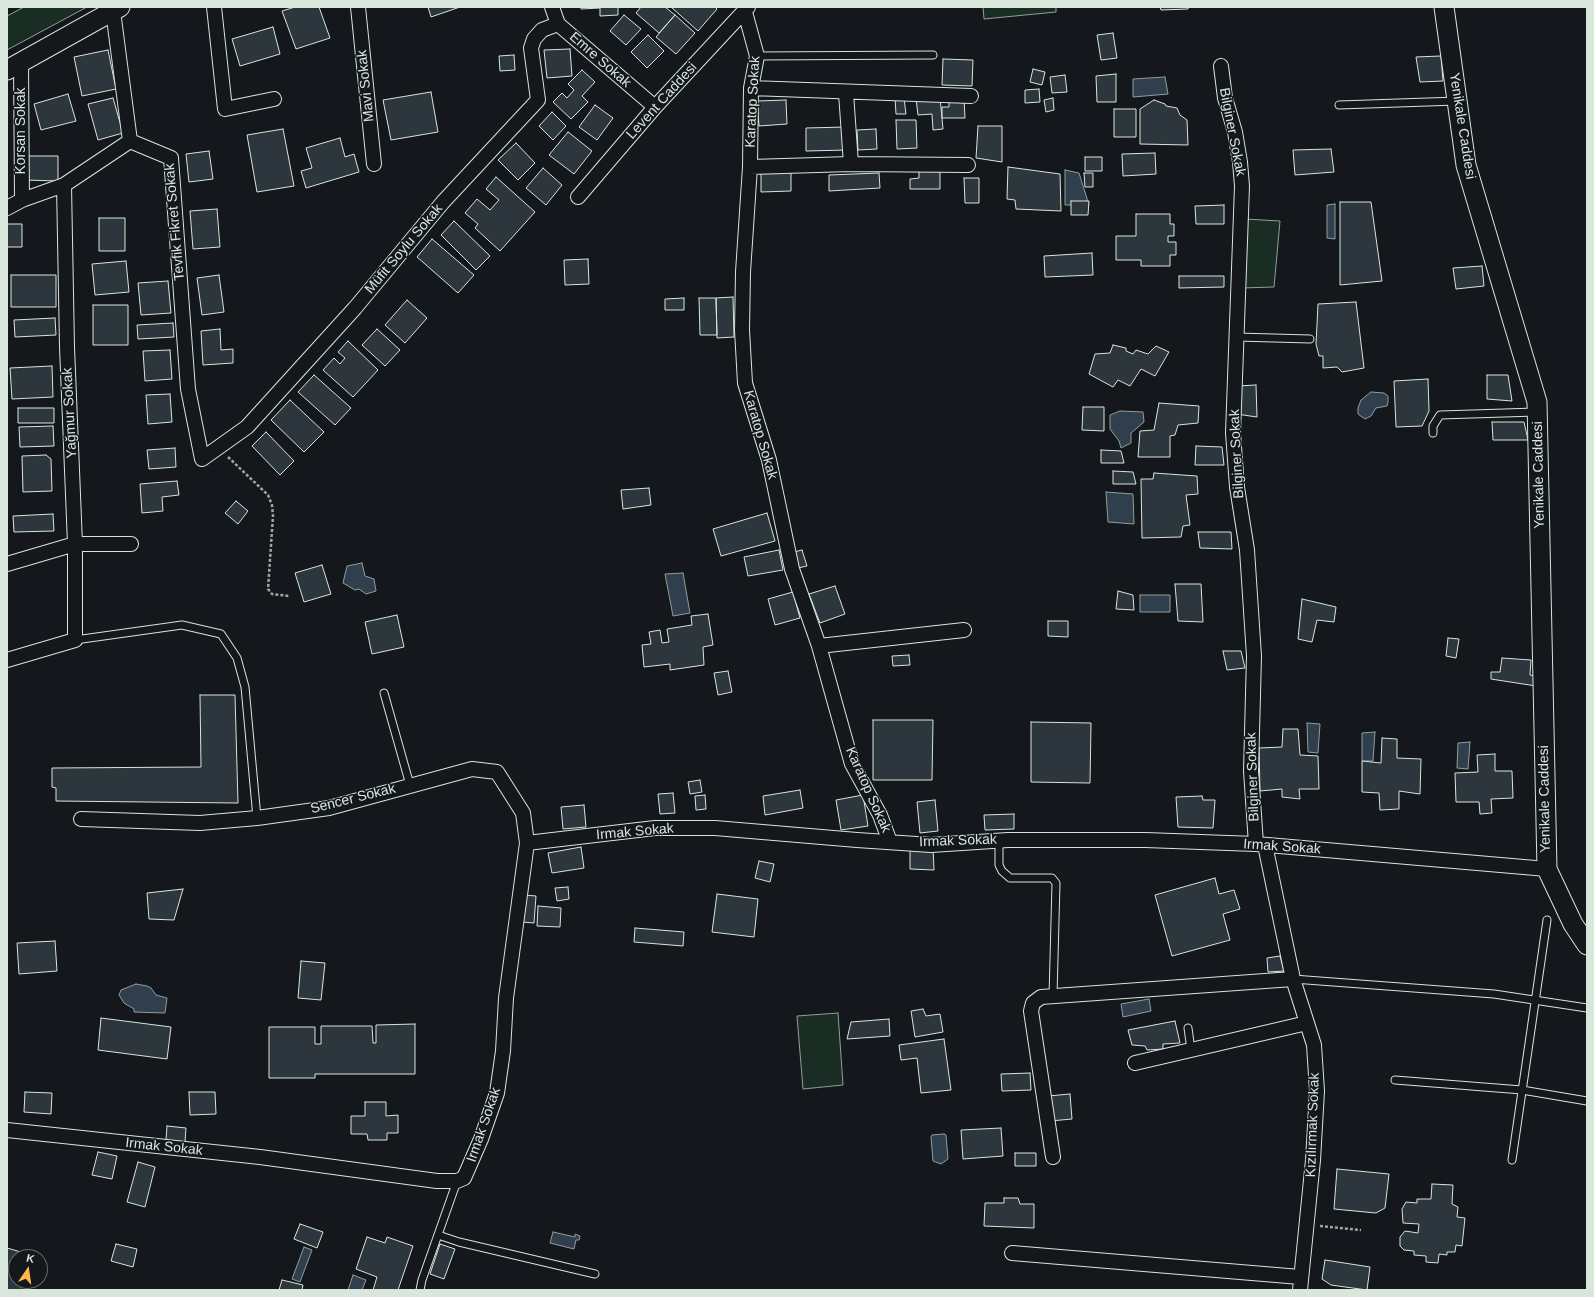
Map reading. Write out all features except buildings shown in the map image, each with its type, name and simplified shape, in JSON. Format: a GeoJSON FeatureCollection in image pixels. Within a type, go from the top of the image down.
{"type":"FeatureCollection","features":[{"type":"Feature","properties":{"kind":"street"},"geometry":{"type":"LineString","coordinates":[[214,7],[225,110],[274,100]]}},
{"type":"Feature","properties":{"kind":"street","name":"Mavi Sokak"},"geometry":{"type":"LineString","coordinates":[[358,7],[374,164]]}},
{"type":"Feature","properties":{"kind":"street","name":"Emre Sokak"},"geometry":{"type":"LineString","coordinates":[[552,7],[558,24],[655,107]]}},
{"type":"Feature","properties":{"kind":"street","name":"Yenikale Caddesi"},"geometry":{"type":"LineString","coordinates":[[1444,7],[1466,165],[1537,402],[1547,870],[1573,924],[1587,945]]}},
{"type":"Feature","properties":{"kind":"street"},"geometry":{"type":"LineString","coordinates":[[7,208],[22,200],[64,185],[130,141],[117,9],[14,66]]}},
{"type":"Feature","properties":{"kind":"street","name":"Karatop Sokak"},"geometry":{"type":"LineString","coordinates":[[746,9],[756,56],[750,88],[750,168],[743,272],[742,330],[745,383],[769,460],[792,569],[819,646],[852,764],[880,815],[890,842]]}},
{"type":"Feature","properties":{"kind":"street","name":"Levent Caddesi"},"geometry":{"type":"LineString","coordinates":[[578,197],[655,107],[746,9]]}},
{"type":"Feature","properties":{"kind":"street","name":"Müfit Soylu Sokak"},"geometry":{"type":"LineString","coordinates":[[202,459],[247,427],[355,308],[443,202],[538,100],[531,48],[534,39],[542,30],[558,24]]}},
{"type":"Feature","properties":{"kind":"street","name":"Korsan Sokak"},"geometry":{"type":"LineString","coordinates":[[14,66],[22,200]]}},
{"type":"Feature","properties":{"kind":"street","name":"Bilginer Sokak"},"geometry":{"type":"LineString","coordinates":[[1221,66],[1225,98],[1235,132],[1242,186],[1233,433],[1237,487],[1247,550],[1254,656],[1250,771],[1260,845]]}},
{"type":"Feature","properties":{"kind":"street"},"geometry":{"type":"LineString","coordinates":[[750,88],[846,93],[971,96]]}},
{"type":"Feature","properties":{"kind":"street"},"geometry":{"type":"LineString","coordinates":[[846,93],[851,164]]}},
{"type":"Feature","properties":{"kind":"street","name":"Tevfik Fikret Sokak"},"geometry":{"type":"LineString","coordinates":[[130,141],[172,158],[188,388],[202,459]]}},
{"type":"Feature","properties":{"kind":"street"},"geometry":{"type":"LineString","coordinates":[[750,168],[851,164],[968,165]]}},
{"type":"Feature","properties":{"kind":"street","name":"Yağmur Sokak"},"geometry":{"type":"LineString","coordinates":[[64,185],[67,347],[75,544],[75,640]]}},
{"type":"Feature","properties":{"kind":"street"},"geometry":{"type":"LineString","coordinates":[[7,564],[75,544],[131,544]]}},
{"type":"Feature","properties":{"kind":"street"},"geometry":{"type":"LineString","coordinates":[[819,646],[964,630]]}},
{"type":"Feature","properties":{"kind":"street"},"geometry":{"type":"LineString","coordinates":[[7,660],[75,640]]}},
{"type":"Feature","properties":{"kind":"street","name":"Sencer Sokak"},"geometry":{"type":"LineString","coordinates":[[81,819],[200,823],[257,818],[329,808],[472,769],[497,772],[523,812],[527,843]]}},
{"type":"Feature","properties":{"kind":"street","name":"Irmak Sokak"},"geometry":{"type":"LineString","coordinates":[[7,1130],[260,1157],[437,1181],[457,1182],[464,1178],[470,1168],[497,1093],[504,1051],[506,998],[527,843],[655,828],[715,828],[931,844],[999,840],[1145,840],[1260,845],[1547,870]]}},
{"type":"Feature","properties":{"kind":"street","name":"Kızılırmak Sokak"},"geometry":{"type":"LineString","coordinates":[[1260,845],[1294,979],[1314,1045],[1317,1091],[1313,1160],[1300,1284]]}},
{"type":"Feature","properties":{"kind":"street"},"geometry":{"type":"LineString","coordinates":[[1053,1158],[1031,1011],[1033,1003],[1041,997],[1294,979]]}},
{"type":"Feature","properties":{"kind":"street"},"geometry":{"type":"LineString","coordinates":[[1135,1063],[1307,1023]]}},
{"type":"Feature","properties":{"kind":"street"},"geometry":{"type":"LineString","coordinates":[[1012,1253],[1300,1284]]}},
{"type":"Feature","properties":{"kind":"lane"},"geometry":{"type":"LineString","coordinates":[[756,56],[933,55]]}},
{"type":"Feature","properties":{"kind":"lane"},"geometry":{"type":"LineString","coordinates":[[1339,105],[1457,101]]}},
{"type":"Feature","properties":{"kind":"lane"},"geometry":{"type":"LineString","coordinates":[[1237,337],[1310,339]]}},
{"type":"Feature","properties":{"kind":"lane"},"geometry":{"type":"LineString","coordinates":[[1433,432],[1433,426],[1440,415],[1537,412]]}},
{"type":"Feature","properties":{"kind":"lane"},"geometry":{"type":"LineString","coordinates":[[75,640],[182,625],[221,634],[237,658],[245,687],[257,818]]}},
{"type":"Feature","properties":{"kind":"lane"},"geometry":{"type":"LineString","coordinates":[[384,693],[410,785]]}},
{"type":"Feature","properties":{"kind":"lane"},"geometry":{"type":"LineString","coordinates":[[999,840],[999,865],[1002,871],[1010,878],[1052,878],[1056,883],[1053,996]]}},
{"type":"Feature","properties":{"kind":"lane"},"geometry":{"type":"LineString","coordinates":[[1512,1160],[1547,920]]}},
{"type":"Feature","properties":{"kind":"lane"},"geometry":{"type":"LineString","coordinates":[[1294,979],[1494,994],[1587,1008]]}},
{"type":"Feature","properties":{"kind":"lane"},"geometry":{"type":"LineString","coordinates":[[1188,1028],[1191,1050]]}},
{"type":"Feature","properties":{"kind":"lane"},"geometry":{"type":"LineString","coordinates":[[1395,1080],[1522,1090],[1587,1101]]}},
{"type":"Feature","properties":{"kind":"lane"},"geometry":{"type":"LineString","coordinates":[[420,1290],[457,1182]]}},
{"type":"Feature","properties":{"kind":"lane"},"geometry":{"type":"LineString","coordinates":[[438,1236],[595,1274]]}},
{"type":"Feature","properties":{"kind":"path"},"geometry":{"type":"LineString","coordinates":[[218,448],[268,495],[272,505],[273,516],[268,588],[272,594],[289,596]]}},
{"type":"Feature","properties":{"kind":"path"},"geometry":{"type":"LineString","coordinates":[[1306,1225],[1361,1230]]}},
{"type":"Feature","properties":{"kind":"green space"},"geometry":{"type":"Polygon","coordinates":[[[24,7],[87,7],[7,50],[7,16],[24,7]]]}},
{"type":"Feature","properties":{"kind":"green space"},"geometry":{"type":"Polygon","coordinates":[[[983,7],[1056,7],[1056,12],[984,19],[983,7]]]}},
{"type":"Feature","properties":{"kind":"green space"},"geometry":{"type":"Polygon","coordinates":[[[1245,219],[1280,221],[1274,287],[1241,288],[1245,219]]]}},
{"type":"Feature","properties":{"kind":"green space"},"geometry":{"type":"Polygon","coordinates":[[[838,1013],[843,1085],[803,1089],[797,1016],[838,1013]]]}},
{"type":"Feature","properties":{"kind":"water"},"geometry":{"type":"Polygon","coordinates":[[[1165,77],[1168,94],[1133,97],[1133,79],[1165,77]]]}},
{"type":"Feature","properties":{"kind":"water"},"geometry":{"type":"Polygon","coordinates":[[[1065,170],[1079,173],[1089,205],[1065,205],[1065,170]]]}},
{"type":"Feature","properties":{"kind":"water"},"geometry":{"type":"Polygon","coordinates":[[[1335,204],[1335,239],[1327,238],[1327,205],[1335,204]]]}},
{"type":"Feature","properties":{"kind":"water"},"geometry":{"type":"Polygon","coordinates":[[[1371,392],[1384,393],[1388,396],[1388,403],[1387,406],[1376,408],[1371,416],[1365,419],[1358,414],[1358,408],[1361,400],[1371,392]]]}},
{"type":"Feature","properties":{"kind":"water"},"geometry":{"type":"Polygon","coordinates":[[[1120,411],[1143,412],[1144,422],[1131,433],[1131,443],[1121,448],[1119,441],[1110,429],[1110,415],[1120,411]]]}},
{"type":"Feature","properties":{"kind":"water"},"geometry":{"type":"Polygon","coordinates":[[[1106,492],[1133,494],[1134,524],[1108,522],[1106,492]]]}},
{"type":"Feature","properties":{"kind":"water"},"geometry":{"type":"Polygon","coordinates":[[[362,563],[365,576],[374,579],[376,591],[366,594],[359,589],[355,590],[343,583],[347,566],[362,563]]]}},
{"type":"Feature","properties":{"kind":"water"},"geometry":{"type":"Polygon","coordinates":[[[683,573],[690,613],[673,616],[665,574],[683,573]]]}},
{"type":"Feature","properties":{"kind":"water"},"geometry":{"type":"Polygon","coordinates":[[[1140,595],[1170,595],[1170,612],[1140,612],[1140,595]]]}},
{"type":"Feature","properties":{"kind":"water"},"geometry":{"type":"Polygon","coordinates":[[[1307,723],[1320,724],[1318,753],[1308,752],[1307,723]]]}},
{"type":"Feature","properties":{"kind":"water"},"geometry":{"type":"Polygon","coordinates":[[[1375,732],[1373,761],[1362,761],[1362,733],[1375,732]]]}},
{"type":"Feature","properties":{"kind":"water"},"geometry":{"type":"Polygon","coordinates":[[[1470,742],[1468,769],[1457,768],[1458,743],[1470,742]]]}},
{"type":"Feature","properties":{"kind":"water"},"geometry":{"type":"Polygon","coordinates":[[[136,984],[147,986],[151,988],[156,995],[167,998],[165,1013],[134,1012],[134,1009],[124,1003],[119,995],[121,990],[136,984]]]}},
{"type":"Feature","properties":{"kind":"water"},"geometry":{"type":"Polygon","coordinates":[[[1149,999],[1151,1011],[1123,1017],[1121,1004],[1149,999]]]}},
{"type":"Feature","properties":{"kind":"water"},"geometry":{"type":"Polygon","coordinates":[[[932,1135],[946,1135],[948,1159],[941,1164],[933,1161],[931,1137],[932,1135]]]}},
{"type":"Feature","properties":{"kind":"water"},"geometry":{"type":"Polygon","coordinates":[[[553,1232],[575,1237],[575,1234],[580,1236],[579,1240],[576,1240],[574,1249],[550,1243],[553,1232]]]}},
{"type":"Feature","properties":{"kind":"water"},"geometry":{"type":"Polygon","coordinates":[[[304,1247],[312,1250],[300,1282],[292,1279],[304,1247]]]}},
{"type":"Feature","properties":{"kind":"water"},"geometry":{"type":"Polygon","coordinates":[[[353,1275],[366,1280],[362,1290],[348,1290],[353,1275]]]}}]}
